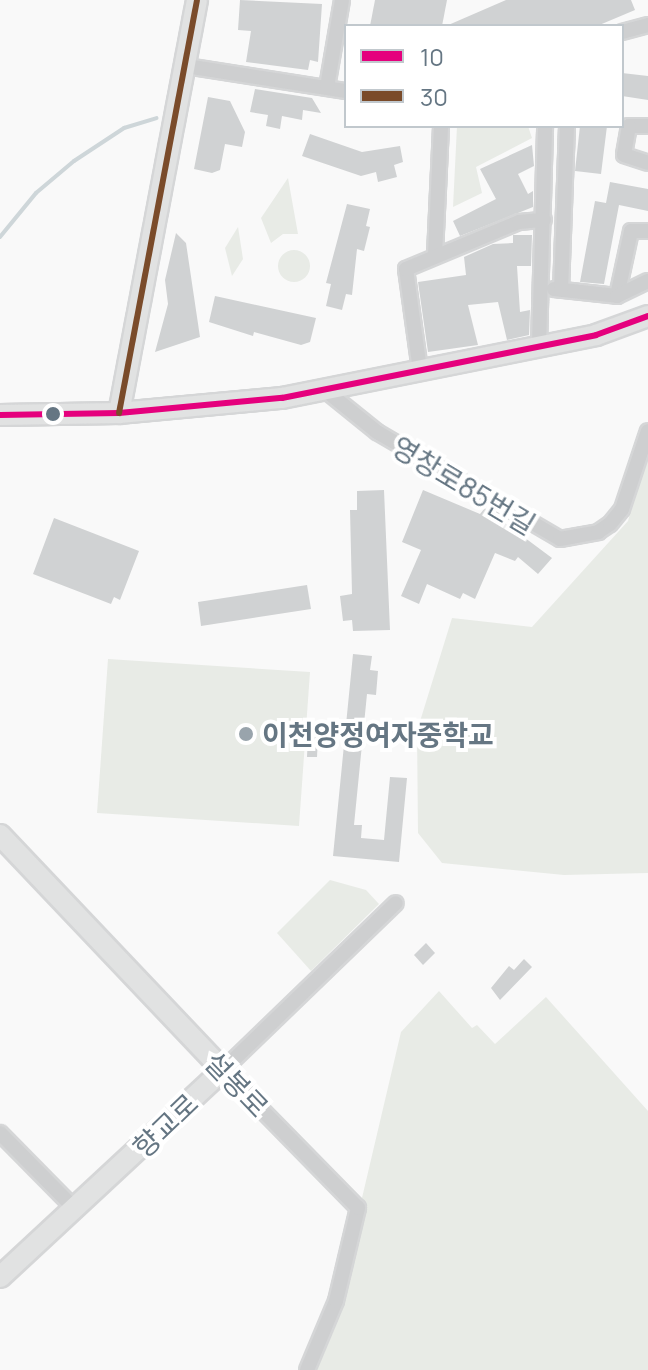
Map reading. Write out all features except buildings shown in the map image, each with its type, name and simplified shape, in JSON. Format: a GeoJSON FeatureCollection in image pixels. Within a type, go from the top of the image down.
{"type":"FeatureCollection","features":[{"type":"Feature","properties":{"kind":"street"},"geometry":{"type":"LineString","coordinates":[[119,413],[197,0]]}},
{"type":"Feature","properties":{"kind":"street"},"geometry":{"type":"LineString","coordinates":[[327,87],[342,0]]}},
{"type":"Feature","properties":{"kind":"street"},"geometry":{"type":"LineString","coordinates":[[624,31],[648,25]]}},
{"type":"Feature","properties":{"kind":"street"},"geometry":{"type":"LineString","coordinates":[[186,66],[344,91]]}},
{"type":"Feature","properties":{"kind":"street"},"geometry":{"type":"LineString","coordinates":[[648,126],[629,126],[624,153],[627,159],[648,163]]}},
{"type":"Feature","properties":{"kind":"street"},"geometry":{"type":"LineString","coordinates":[[435,254],[441,128]]}},
{"type":"Feature","properties":{"kind":"street"},"geometry":{"type":"LineString","coordinates":[[539,345],[545,128]]}},
{"type":"Feature","properties":{"kind":"street"},"geometry":{"type":"LineString","coordinates":[[561,290],[567,128]]}},
{"type":"Feature","properties":{"kind":"street"},"geometry":{"type":"LineString","coordinates":[[420,370],[404,274],[409,265],[519,222],[544,220]]}},
{"type":"Feature","properties":{"kind":"street"},"geometry":{"type":"LineString","coordinates":[[617,296],[631,231],[648,231]]}},
{"type":"Feature","properties":{"kind":"street"},"geometry":{"type":"LineString","coordinates":[[542,287],[617,296],[648,281]]}},
{"type":"Feature","properties":{"kind":"street"},"geometry":{"type":"LineString","coordinates":[[0,415],[119,413],[325,390],[602,334],[648,316]]}},
{"type":"Feature","properties":{"kind":"street","name":"영창로85번길"},"geometry":{"type":"LineString","coordinates":[[325,390],[377,432],[541,532],[560,539],[598,532],[610,524],[622,509],[648,431]]}},
{"type":"Feature","properties":{"kind":"street","name":"설봉로"},"geometry":{"type":"LineString","coordinates":[[0,835],[358,1208],[336,1301],[307,1370]]}},
{"type":"Feature","properties":{"kind":"street","name":"향교로"},"geometry":{"type":"LineString","coordinates":[[0,1277],[76,1210],[396,903]]}},
{"type":"Feature","properties":{"kind":"street"},"geometry":{"type":"LineString","coordinates":[[0,1133],[76,1210]]}},
{"type":"Feature","properties":{"kind":"shaded area"},"geometry":{"type":"Polygon","coordinates":[[[457,128],[529,128],[532,138],[476,167],[482,193],[453,207],[457,128]]]}},
{"type":"Feature","properties":{"kind":"shaded area"},"geometry":{"type":"Polygon","coordinates":[[[288,178],[298,234],[283,234],[271,243],[261,218],[288,178]]]}},
{"type":"Feature","properties":{"kind":"shaded area"},"geometry":{"type":"Polygon","coordinates":[[[238,227],[243,259],[232,276],[225,248],[238,227]]]}},
{"type":"Feature","properties":{"kind":"shaded area"},"geometry":{"type":"Polygon","coordinates":[[[294,250],[305,255],[310,266],[305,277],[294,282],[283,277],[278,266],[283,255],[294,250]]]}},
{"type":"Feature","properties":{"kind":"shaded area"},"geometry":{"type":"Polygon","coordinates":[[[648,446],[648,873],[564,875],[442,863],[418,833],[417,731],[452,618],[532,627],[628,521],[648,446]]]}},
{"type":"Feature","properties":{"kind":"shaded area"},"geometry":{"type":"Polygon","coordinates":[[[108,659],[310,672],[299,826],[97,813],[108,659]]]}},
{"type":"Feature","properties":{"kind":"shaded area"},"geometry":{"type":"Polygon","coordinates":[[[330,880],[366,890],[379,904],[311,971],[277,933],[330,880]]]}},
{"type":"Feature","properties":{"kind":"shaded area"},"geometry":{"type":"Polygon","coordinates":[[[439,991],[472,1028],[477,1025],[495,1044],[546,997],[648,1111],[648,1370],[304,1370],[338,1300],[401,1032],[439,991]]]}},
{"type":"Feature","properties":{"kind":"waterway"},"geometry":{"type":"LineString","coordinates":[[0,237],[36,193],[74,161],[124,128],[156,118]]}},
{"type":"Feature","properties":{"kind":"transit line","name":"30"},"geometry":{"type":"LineString","coordinates":[[119,413],[197,0]]}},
{"type":"Feature","properties":{"kind":"transit line","name":"10"},"geometry":{"type":"LineString","coordinates":[[0,415],[119,413],[282,398],[596,335],[648,316]]}},
{"type":"Feature","properties":{"kind":"place","name":"이천양정여자중학교"},"geometry":{"type":"Point","coordinates":[246,734]}}]}
